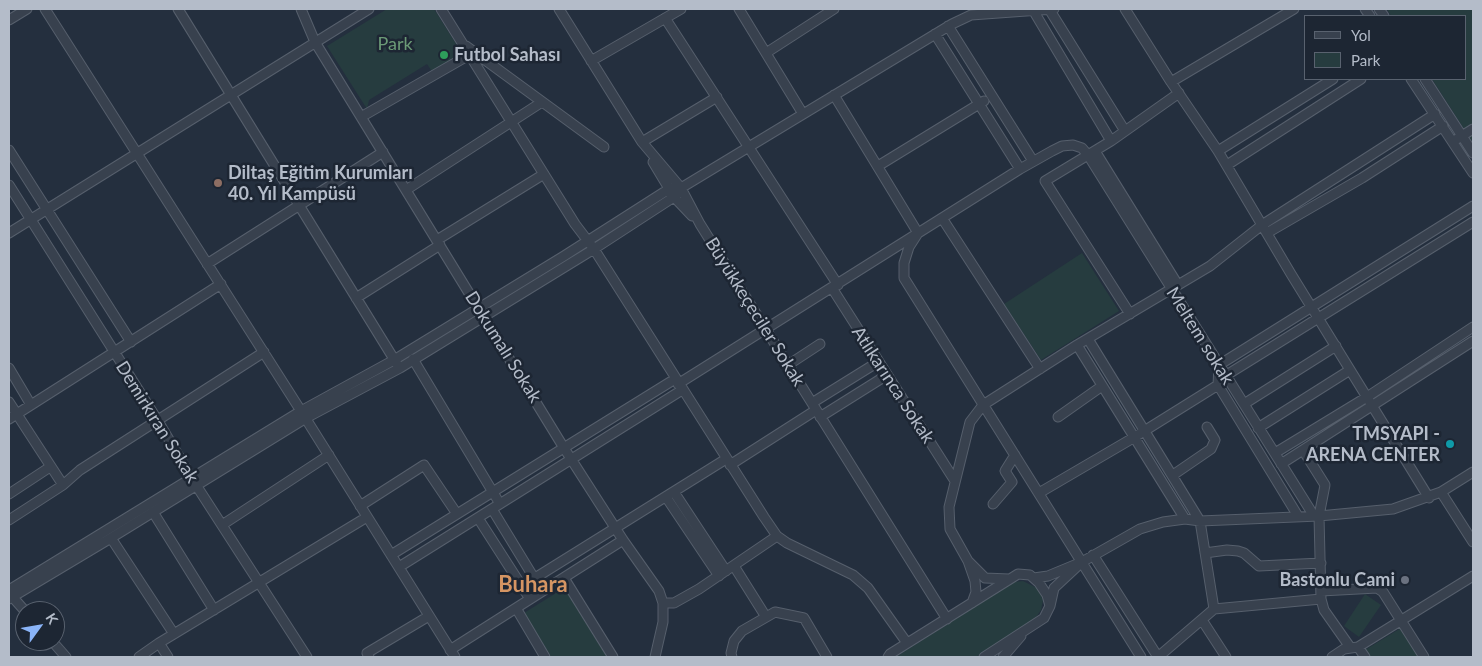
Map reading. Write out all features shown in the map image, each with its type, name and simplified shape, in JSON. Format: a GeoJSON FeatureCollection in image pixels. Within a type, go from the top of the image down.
{"type":"FeatureCollection","features":[{"type":"Feature","properties":{"kind":"street"},"geometry":{"type":"LineString","coordinates":[[9,20],[27,9]]}},
{"type":"Feature","properties":{"kind":"street"},"geometry":{"type":"LineString","coordinates":[[45,9],[304,414],[452,654],[516,608],[623,540]]}},
{"type":"Feature","properties":{"kind":"street"},"geometry":{"type":"LineString","coordinates":[[178,9],[400,368]]}},
{"type":"Feature","properties":{"kind":"street","name":"Dokumalı Sokak"},"geometry":{"type":"LineString","coordinates":[[301,9],[315,42],[564,448],[623,540],[659,590],[663,603],[663,622],[656,657]]}},
{"type":"Feature","properties":{"kind":"street"},"geometry":{"type":"LineString","coordinates":[[9,233],[369,9]]}},
{"type":"Feature","properties":{"kind":"street"},"geometry":{"type":"LineString","coordinates":[[441,9],[574,224],[594,249],[728,462],[777,536],[787,543],[853,575],[868,588],[907,643]]}},
{"type":"Feature","properties":{"kind":"street","name":"Büyükkeçeciler Sokak"},"geometry":{"type":"LineString","coordinates":[[559,9],[642,142],[681,188],[700,224],[947,618]]}},
{"type":"Feature","properties":{"kind":"street"},"geometry":{"type":"LineString","coordinates":[[592,61],[681,9]]}},
{"type":"Feature","properties":{"kind":"street"},"geometry":{"type":"LineString","coordinates":[[739,9],[803,114]]}},
{"type":"Feature","properties":{"kind":"street"},"geometry":{"type":"LineString","coordinates":[[766,53],[834,9]]}},
{"type":"Feature","properties":{"kind":"street"},"geometry":{"type":"LineString","coordinates":[[1050,9],[1125,131]]}},
{"type":"Feature","properties":{"kind":"street"},"geometry":{"type":"LineString","coordinates":[[304,414],[400,368],[588,241],[681,188],[948,26],[971,15],[1054,9]]}},
{"type":"Feature","properties":{"kind":"street"},"geometry":{"type":"LineString","coordinates":[[1125,9],[1227,165],[1429,498]]}},
{"type":"Feature","properties":{"kind":"street"},"geometry":{"type":"LineString","coordinates":[[1171,82],[1294,9]]}},
{"type":"Feature","properties":{"kind":"street"},"geometry":{"type":"LineString","coordinates":[[1027,10],[1111,142]]}},
{"type":"Feature","properties":{"kind":"street","name":"Atlıkarınca Sokak"},"geometry":{"type":"LineString","coordinates":[[665,18],[749,147],[835,286],[886,375],[955,481]]}},
{"type":"Feature","properties":{"kind":"street"},"geometry":{"type":"LineString","coordinates":[[948,26],[1033,161]]}},
{"type":"Feature","properties":{"kind":"street"},"geometry":{"type":"LineString","coordinates":[[935,34],[1020,169]]}},
{"type":"Feature","properties":{"kind":"street"},"geometry":{"type":"LineString","coordinates":[[462,43],[604,147]]}},
{"type":"Feature","properties":{"kind":"street"},"geometry":{"type":"LineString","coordinates":[[361,117],[469,55]]}},
{"type":"Feature","properties":{"kind":"street"},"geometry":{"type":"LineString","coordinates":[[1218,151],[1331,80]]}},
{"type":"Feature","properties":{"kind":"street"},"geometry":{"type":"LineString","coordinates":[[1227,165],[1359,80]]}},
{"type":"Feature","properties":{"kind":"street"},"geometry":{"type":"LineString","coordinates":[[1412,80],[1473,173]]}},
{"type":"Feature","properties":{"kind":"street"},"geometry":{"type":"LineString","coordinates":[[1426,80],[1473,153]]}},
{"type":"Feature","properties":{"kind":"street"},"geometry":{"type":"LineString","coordinates":[[1130,314],[1045,181],[1111,142],[1179,93]]}},
{"type":"Feature","properties":{"kind":"street"},"geometry":{"type":"LineString","coordinates":[[834,95],[918,234]]}},
{"type":"Feature","properties":{"kind":"street"},"geometry":{"type":"LineString","coordinates":[[878,166],[992,96]]}},
{"type":"Feature","properties":{"kind":"street"},"geometry":{"type":"LineString","coordinates":[[700,224],[671,193],[642,142],[716,98]]}},
{"type":"Feature","properties":{"kind":"street"},"geometry":{"type":"LineString","coordinates":[[406,190],[542,102]]}},
{"type":"Feature","properties":{"kind":"street"},"geometry":{"type":"LineString","coordinates":[[972,603],[976,592],[975,581],[968,561],[950,529],[949,506],[970,422],[983,405],[1077,345],[1210,266],[1262,225],[1435,114]]}},
{"type":"Feature","properties":{"kind":"street"},"geometry":{"type":"LineString","coordinates":[[1267,233],[1362,178],[1442,126]]}},
{"type":"Feature","properties":{"kind":"street"},"geometry":{"type":"LineString","coordinates":[[1453,142],[1473,129]]}},
{"type":"Feature","properties":{"kind":"street"},"geometry":{"type":"LineString","coordinates":[[399,567],[572,459],[679,385],[1033,161],[1062,146],[1082,148],[1092,153]]}},
{"type":"Feature","properties":{"kind":"street"},"geometry":{"type":"LineString","coordinates":[[9,150],[130,342]]}},
{"type":"Feature","properties":{"kind":"street"},"geometry":{"type":"LineString","coordinates":[[207,264],[382,152]]}},
{"type":"Feature","properties":{"kind":"street","name":"Meltem sokak"},"geometry":{"type":"LineString","coordinates":[[1092,153],[1175,287],[1225,376],[1316,516]]}},
{"type":"Feature","properties":{"kind":"street"},"geometry":{"type":"LineString","coordinates":[[356,298],[438,242],[544,174]]}},
{"type":"Feature","properties":{"kind":"street","name":"Demirkıran Sokak"},"geometry":{"type":"LineString","coordinates":[[9,185],[158,421],[194,482],[307,657]]}},
{"type":"Feature","properties":{"kind":"street"},"geometry":{"type":"LineString","coordinates":[[10,595],[394,360],[594,249],[671,193]]}},
{"type":"Feature","properties":{"kind":"street"},"geometry":{"type":"LineString","coordinates":[[1218,385],[1219,365],[1473,206]]}},
{"type":"Feature","properties":{"kind":"street"},"geometry":{"type":"LineString","coordinates":[[942,218],[1040,369]]}},
{"type":"Feature","properties":{"kind":"street"},"geometry":{"type":"LineString","coordinates":[[1039,493],[1218,385],[1225,376],[1473,222]]}},
{"type":"Feature","properties":{"kind":"street"},"geometry":{"type":"LineString","coordinates":[[918,234],[909,247],[904,263],[904,278],[1141,657]]}},
{"type":"Feature","properties":{"kind":"street"},"geometry":{"type":"LineString","coordinates":[[13,416],[115,353],[220,284]]}},
{"type":"Feature","properties":{"kind":"street"},"geometry":{"type":"LineString","coordinates":[[1274,453],[1367,396],[1473,327]]}},
{"type":"Feature","properties":{"kind":"street"},"geometry":{"type":"LineString","coordinates":[[1088,339],[1200,521],[1214,609]]}},
{"type":"Feature","properties":{"kind":"street"},"geometry":{"type":"LineString","coordinates":[[1281,464],[1473,341]]}},
{"type":"Feature","properties":{"kind":"street"},"geometry":{"type":"LineString","coordinates":[[788,365],[820,344]]}},
{"type":"Feature","properties":{"kind":"street"},"geometry":{"type":"LineString","coordinates":[[1077,345],[1185,519]]}},
{"type":"Feature","properties":{"kind":"street"},"geometry":{"type":"LineString","coordinates":[[1244,404],[1336,346]]}},
{"type":"Feature","properties":{"kind":"street"},"geometry":{"type":"LineString","coordinates":[[9,520],[63,485],[80,470],[264,352]]}},
{"type":"Feature","properties":{"kind":"street"},"geometry":{"type":"LineString","coordinates":[[413,359],[500,504]]}},
{"type":"Feature","properties":{"kind":"street"},"geometry":{"type":"LineString","coordinates":[[816,410],[878,362]]}},
{"type":"Feature","properties":{"kind":"street"},"geometry":{"type":"LineString","coordinates":[[9,368],[32,404]]}},
{"type":"Feature","properties":{"kind":"street"},"geometry":{"type":"LineString","coordinates":[[1258,428],[1350,370]]}},
{"type":"Feature","properties":{"kind":"street"},"geometry":{"type":"LineString","coordinates":[[534,578],[670,494],[816,410],[886,375]]}},
{"type":"Feature","properties":{"kind":"street"},"geometry":{"type":"LineString","coordinates":[[391,555],[564,448],[679,385]]}},
{"type":"Feature","properties":{"kind":"street","name":"Meltem sokak"},"geometry":{"type":"LineString","coordinates":[[1218,385],[1298,516]]}},
{"type":"Feature","properties":{"kind":"street"},"geometry":{"type":"LineString","coordinates":[[1058,418],[1102,386]]}},
{"type":"Feature","properties":{"kind":"street"},"geometry":{"type":"LineString","coordinates":[[9,402],[13,416],[63,485]]}},
{"type":"Feature","properties":{"kind":"street"},"geometry":{"type":"LineString","coordinates":[[1173,475],[1211,449],[1215,440],[1207,426]]}},
{"type":"Feature","properties":{"kind":"street"},"geometry":{"type":"LineString","coordinates":[[1303,450],[1325,485],[1316,516],[1321,563],[1321,595],[1324,610],[1354,647],[1365,657]]}},
{"type":"Feature","properties":{"kind":"street"},"geometry":{"type":"LineString","coordinates":[[222,525],[329,455]]}},
{"type":"Feature","properties":{"kind":"street"},"geometry":{"type":"LineString","coordinates":[[993,504],[1012,482],[1005,471],[1015,455]]}},
{"type":"Feature","properties":{"kind":"street"},"geometry":{"type":"LineString","coordinates":[[360,506],[424,464],[458,514]]}},
{"type":"Feature","properties":{"kind":"street"},"geometry":{"type":"LineString","coordinates":[[9,494],[50,466]]}},
{"type":"Feature","properties":{"kind":"street"},"geometry":{"type":"LineString","coordinates":[[1034,578],[1048,576],[1082,562],[1140,529],[1163,522],[1185,519],[1200,521],[1316,516],[1394,509],[1429,498],[1473,472]]}},
{"type":"Feature","properties":{"kind":"street"},"geometry":{"type":"LineString","coordinates":[[10,595],[111,538],[153,512],[194,482]]}},
{"type":"Feature","properties":{"kind":"street"},"geometry":{"type":"LineString","coordinates":[[1441,492],[1473,542]]}},
{"type":"Feature","properties":{"kind":"street"},"geometry":{"type":"LineString","coordinates":[[670,494],[722,574]]}},
{"type":"Feature","properties":{"kind":"street"},"geometry":{"type":"LineString","coordinates":[[492,509],[542,591]]}},
{"type":"Feature","properties":{"kind":"street"},"geometry":{"type":"LineString","coordinates":[[153,512],[214,610]]}},
{"type":"Feature","properties":{"kind":"street"},"geometry":{"type":"LineString","coordinates":[[139,657],[367,517]]}},
{"type":"Feature","properties":{"kind":"street"},"geometry":{"type":"LineString","coordinates":[[478,518],[530,599]]}},
{"type":"Feature","properties":{"kind":"street"},"geometry":{"type":"LineString","coordinates":[[663,603],[674,603],[722,574],[777,536]]}},
{"type":"Feature","properties":{"kind":"street"},"geometry":{"type":"LineString","coordinates":[[111,538],[174,634]]}},
{"type":"Feature","properties":{"kind":"street"},"geometry":{"type":"LineString","coordinates":[[1205,553],[1227,550],[1238,551],[1244,553],[1259,566],[1321,563]]}},
{"type":"Feature","properties":{"kind":"street"},"geometry":{"type":"LineString","coordinates":[[1093,555],[1158,657],[1214,609],[1377,588],[1383,592],[1424,657]]}},
{"type":"Feature","properties":{"kind":"street"},"geometry":{"type":"LineString","coordinates":[[968,561],[985,578],[1010,579]]}},
{"type":"Feature","properties":{"kind":"street"},"geometry":{"type":"LineString","coordinates":[[984,657],[1044,618],[1050,606],[1054,588],[1082,562]]}},
{"type":"Feature","properties":{"kind":"street"},"geometry":{"type":"LineString","coordinates":[[734,566],[766,616]]}},
{"type":"Feature","properties":{"kind":"street"},"geometry":{"type":"LineString","coordinates":[[888,657],[907,643],[1018,574],[1030,574],[1040,583],[1047,595],[1050,606]]}},
{"type":"Feature","properties":{"kind":"street"},"geometry":{"type":"LineString","coordinates":[[1332,657],[1344,649],[1354,647],[1402,621],[1473,576]]}},
{"type":"Feature","properties":{"kind":"street"},"geometry":{"type":"LineString","coordinates":[[564,578],[612,657]]}},
{"type":"Feature","properties":{"kind":"street"},"geometry":{"type":"LineString","coordinates":[[516,608],[545,657]]}},
{"type":"Feature","properties":{"kind":"street"},"geometry":{"type":"LineString","coordinates":[[732,657],[730,653],[734,641],[742,631],[775,612],[804,618],[827,657]]}},
{"type":"Feature","properties":{"kind":"street"},"geometry":{"type":"LineString","coordinates":[[369,657],[367,653],[429,616]]}},
{"type":"Feature","properties":{"kind":"street"},"geometry":{"type":"LineString","coordinates":[[1202,620],[1226,657]]}},
{"type":"Feature","properties":{"kind":"street"},"geometry":{"type":"LineString","coordinates":[[1003,657],[1026,630]]}},
{"type":"Feature","properties":{"kind":"street"},"geometry":{"type":"LineString","coordinates":[[159,643],[168,657]]}},
{"type":"Feature","properties":{"kind":"green space","name":"Park"},"geometry":{"type":"Polygon","coordinates":[[[387,9],[434,9],[463,55],[433,73],[427,64],[369,100],[367,109],[327,46],[387,9]]]}},
{"type":"Feature","properties":{"kind":"green space"},"geometry":{"type":"Polygon","coordinates":[[[1387,9],[1473,9],[1473,143],[1433,80],[1467,80],[1467,15],[1390,15],[1387,9]]]}},
{"type":"Feature","properties":{"kind":"green space"},"geometry":{"type":"Polygon","coordinates":[[[1082,253],[1119,311],[1041,360],[1004,304],[1082,253]]]}},
{"type":"Feature","properties":{"kind":"green space"},"geometry":{"type":"Polygon","coordinates":[[[1023,581],[1037,588],[1041,593],[1043,600],[1041,610],[1034,620],[976,657],[896,657],[1014,582],[1023,581]]]}},
{"type":"Feature","properties":{"kind":"green space"},"geometry":{"type":"Polygon","coordinates":[[[564,588],[607,657],[551,657],[524,613],[564,588]]]}},
{"type":"Feature","properties":{"kind":"green space"},"geometry":{"type":"Polygon","coordinates":[[[1365,594],[1381,605],[1359,637],[1344,626],[1365,594]]]}},
{"type":"Feature","properties":{"kind":"green space"},"geometry":{"type":"Polygon","coordinates":[[[1401,628],[1420,657],[1370,657],[1365,650],[1401,628]]]}},
{"type":"Feature","properties":{"kind":"place","name":"Futbol Sahası"},"geometry":{"type":"Point","coordinates":[444,55]}},
{"type":"Feature","properties":{"kind":"place","name":"Diltaş Eğitim Kurumları 40. Yıl Kampüsü"},"geometry":{"type":"Point","coordinates":[218,183]}},
{"type":"Feature","properties":{"kind":"place","name":"TMSYAPI - ARENA CENTER"},"geometry":{"type":"Point","coordinates":[1450,444]}},
{"type":"Feature","properties":{"kind":"place","name":"Bastonlu Cami"},"geometry":{"type":"Point","coordinates":[1405,580]}},
{"type":"Feature","properties":{"kind":"district","name":"Buhara"},"geometry":{"type":"Point","coordinates":[533,585]}}]}
